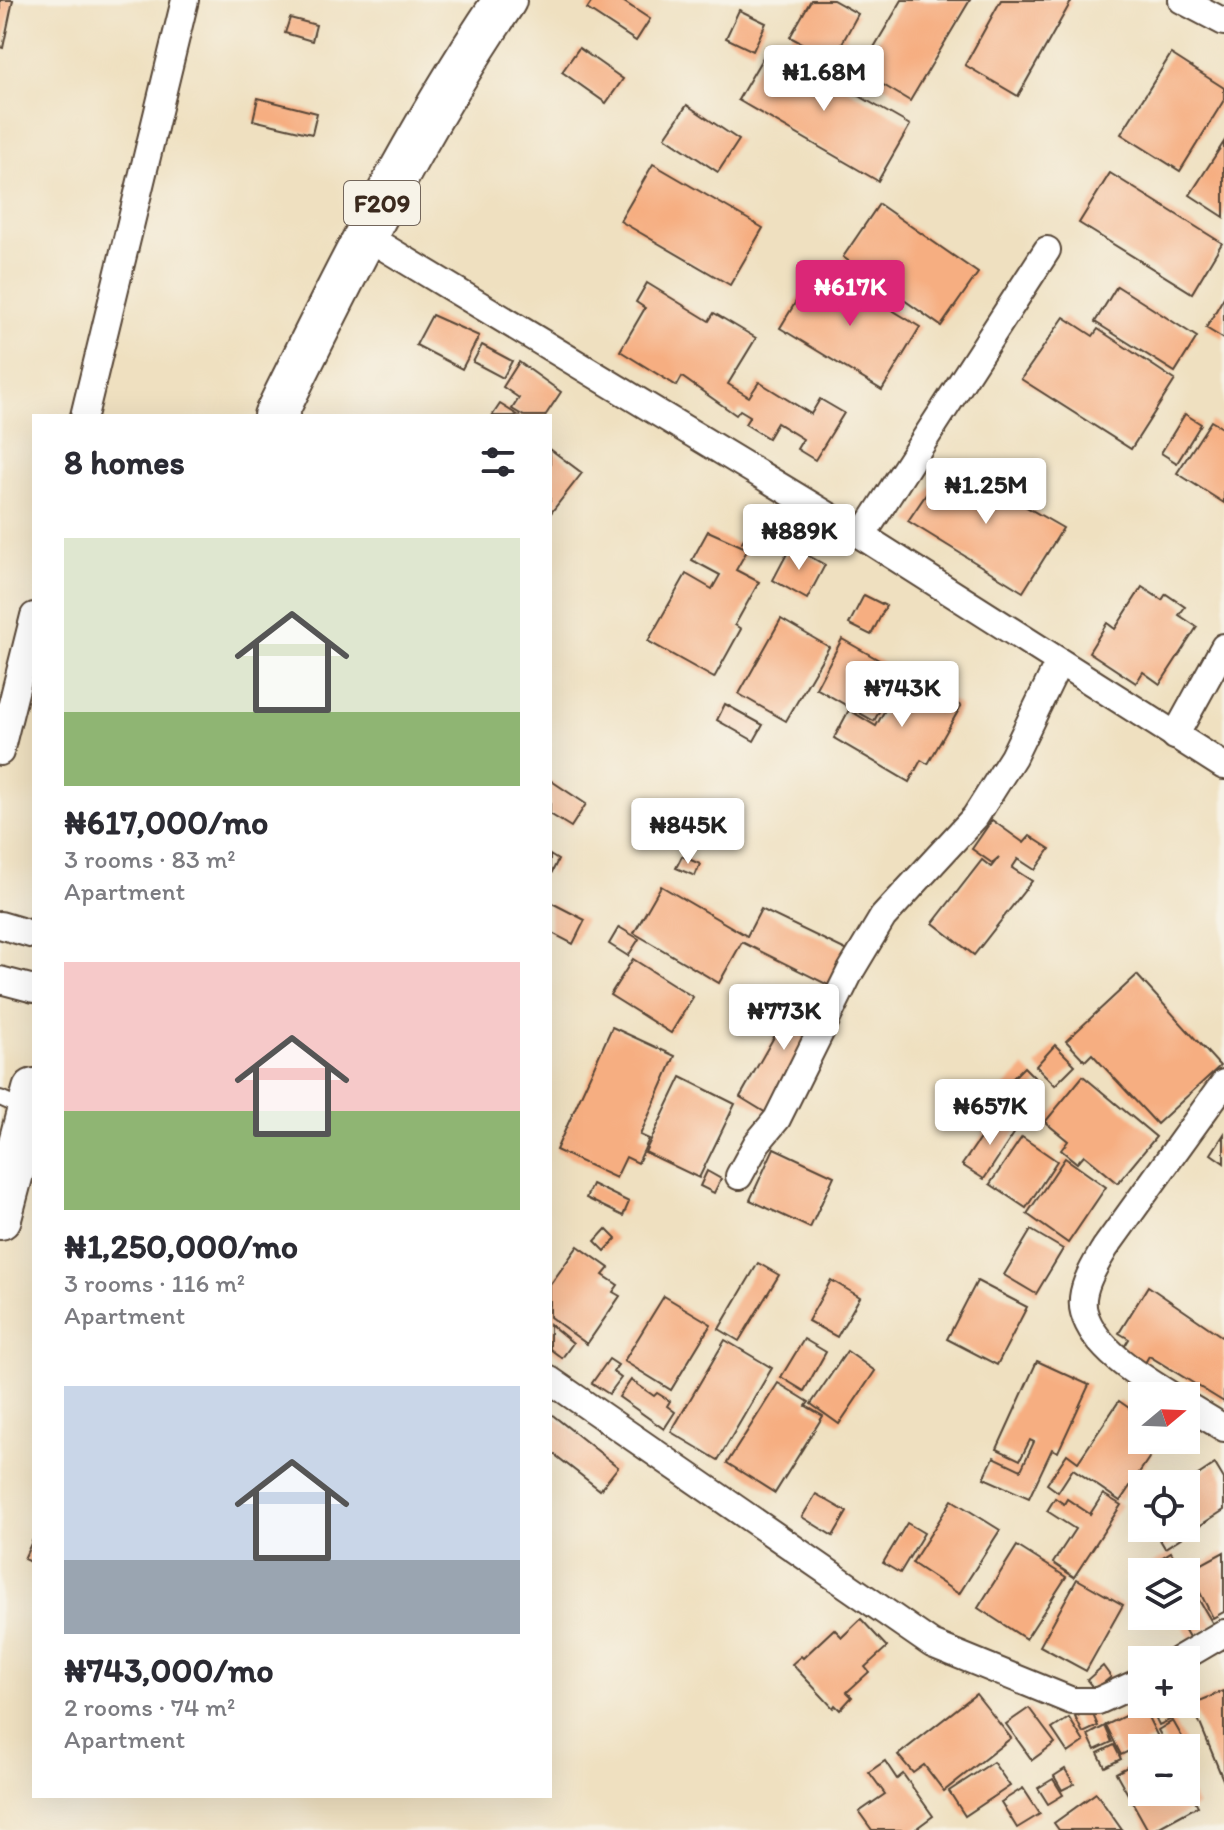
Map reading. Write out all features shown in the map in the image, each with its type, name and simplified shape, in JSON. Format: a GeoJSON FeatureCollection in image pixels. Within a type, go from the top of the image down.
{"type":"FeatureCollection","features":[{"type":"Feature","properties":{"kind":"main road","name":"F209"},"geometry":{"type":"LineString","coordinates":[[276,414],[364,235],[452,79],[505,0]]}},
{"type":"Feature","properties":{"kind":"main road"},"geometry":{"type":"LineString","coordinates":[[0,1218],[24,1102]]}},
{"type":"Feature","properties":{"kind":"street"},"geometry":{"type":"LineString","coordinates":[[84,414],[185,0]]}},
{"type":"Feature","properties":{"kind":"street"},"geometry":{"type":"LineString","coordinates":[[1182,0],[1224,22]]}},
{"type":"Feature","properties":{"kind":"street"},"geometry":{"type":"LineString","coordinates":[[364,235],[862,536],[1224,766]]}},
{"type":"Feature","properties":{"kind":"street"},"geometry":{"type":"LineString","coordinates":[[862,536],[1047,250]]}},
{"type":"Feature","properties":{"kind":"street"},"geometry":{"type":"LineString","coordinates":[[0,752],[32,624]]}},
{"type":"Feature","properties":{"kind":"street"},"geometry":{"type":"LineString","coordinates":[[1175,736],[1224,647]]}},
{"type":"Feature","properties":{"kind":"street"},"geometry":{"type":"LineString","coordinates":[[739,1176],[757,1143],[777,1119],[844,983],[883,917],[975,817],[1013,757],[1059,662]]}},
{"type":"Feature","properties":{"kind":"street"},"geometry":{"type":"LineString","coordinates":[[0,925],[32,934]]}},
{"type":"Feature","properties":{"kind":"street"},"geometry":{"type":"LineString","coordinates":[[0,980],[32,988]]}},
{"type":"Feature","properties":{"kind":"street"},"geometry":{"type":"LineString","coordinates":[[1148,1382],[1097,1338],[1083,1309],[1089,1275],[1105,1248],[1224,1083]]}},
{"type":"Feature","properties":{"kind":"street"},"geometry":{"type":"LineString","coordinates":[[552,1381],[932,1644],[1072,1701],[1098,1701],[1128,1687]]}},
{"type":"Feature","properties":{"kind":"street"},"geometry":{"type":"LineString","coordinates":[[1200,1413],[1224,1428]]}},
{"type":"Feature","properties":{"kind":"street"},"geometry":{"type":"LineString","coordinates":[[1200,1647],[1224,1633]]}},
{"type":"Feature","properties":{"kind":"building"},"geometry":{"type":"Polygon","coordinates":[[[0,0],[13,0],[3,48],[0,47],[0,0]]]}},
{"type":"Feature","properties":{"kind":"building"},"geometry":{"type":"Polygon","coordinates":[[[593,0],[621,0],[650,19],[636,41],[587,9],[593,0]]]}},
{"type":"Feature","properties":{"kind":"building"},"geometry":{"type":"Polygon","coordinates":[[[811,0],[833,0],[858,14],[833,60],[790,37],[811,0]]]}},
{"type":"Feature","properties":{"kind":"building"},"geometry":{"type":"Polygon","coordinates":[[[902,0],[970,0],[910,101],[860,71],[902,0]]]}},
{"type":"Feature","properties":{"kind":"building"},"geometry":{"type":"Polygon","coordinates":[[[1001,0],[1072,0],[1018,96],[965,65],[1001,0]]]}},
{"type":"Feature","properties":{"kind":"building"},"geometry":{"type":"Polygon","coordinates":[[[739,10],[766,23],[753,51],[726,38],[739,10]]]}},
{"type":"Feature","properties":{"kind":"building"},"geometry":{"type":"Polygon","coordinates":[[[290,18],[316,25],[312,41],[285,33],[290,18]]]}},
{"type":"Feature","properties":{"kind":"building"},"geometry":{"type":"Polygon","coordinates":[[[770,45],[910,125],[878,181],[738,100],[770,45]]]}},
{"type":"Feature","properties":{"kind":"building"},"geometry":{"type":"Polygon","coordinates":[[[579,48],[623,79],[606,103],[562,72],[579,48]]]}},
{"type":"Feature","properties":{"kind":"building"},"geometry":{"type":"Polygon","coordinates":[[[1171,54],[1224,88],[1224,100],[1180,171],[1121,134],[1171,54]]]}},
{"type":"Feature","properties":{"kind":"building"},"geometry":{"type":"Polygon","coordinates":[[[258,98],[317,113],[312,134],[253,120],[258,98]]]}},
{"type":"Feature","properties":{"kind":"building"},"geometry":{"type":"Polygon","coordinates":[[[687,105],[739,140],[718,172],[665,137],[687,105]]]}},
{"type":"Feature","properties":{"kind":"building"},"geometry":{"type":"Polygon","coordinates":[[[1224,142],[1224,217],[1190,195],[1224,142]]]}},
{"type":"Feature","properties":{"kind":"building"},"geometry":{"type":"Polygon","coordinates":[[[653,164],[763,228],[730,285],[620,221],[653,164]]]}},
{"type":"Feature","properties":{"kind":"building"},"geometry":{"type":"Polygon","coordinates":[[[1110,173],[1222,243],[1192,293],[1079,223],[1110,173]]]}},
{"type":"Feature","properties":{"kind":"building"},"geometry":{"type":"Polygon","coordinates":[[[879,204],[978,273],[941,326],[843,257],[879,204]]]}},
{"type":"Feature","properties":{"kind":"building"},"geometry":{"type":"Polygon","coordinates":[[[818,265],[920,327],[882,390],[780,328],[818,265]]]}},
{"type":"Feature","properties":{"kind":"building"},"geometry":{"type":"Polygon","coordinates":[[[647,283],[709,321],[714,313],[756,338],[728,384],[749,397],[759,382],[811,414],[820,399],[844,413],[815,460],[797,449],[803,439],[777,423],[768,438],[745,424],[750,416],[740,410],[736,415],[682,377],[677,386],[620,351],[645,308],[636,302],[647,283]]]}},
{"type":"Feature","properties":{"kind":"building"},"geometry":{"type":"Polygon","coordinates":[[[1117,286],[1197,337],[1175,372],[1095,322],[1117,286]]]}},
{"type":"Feature","properties":{"kind":"building"},"geometry":{"type":"Polygon","coordinates":[[[1224,297],[1224,339],[1206,328],[1224,297]]]}},
{"type":"Feature","properties":{"kind":"building"},"geometry":{"type":"Polygon","coordinates":[[[432,315],[479,336],[462,369],[416,345],[432,315]]]}},
{"type":"Feature","properties":{"kind":"building"},"geometry":{"type":"Polygon","coordinates":[[[1064,317],[1093,336],[1098,329],[1175,380],[1131,449],[1021,379],[1064,317]]]}},
{"type":"Feature","properties":{"kind":"building"},"geometry":{"type":"Polygon","coordinates":[[[482,345],[512,361],[503,378],[473,362],[482,345]]]}},
{"type":"Feature","properties":{"kind":"building"},"geometry":{"type":"Polygon","coordinates":[[[519,362],[561,392],[546,414],[521,414],[512,409],[519,398],[503,387],[519,362]]]}},
{"type":"Feature","properties":{"kind":"building"},"geometry":{"type":"Polygon","coordinates":[[[500,404],[516,414],[493,414],[500,404]]]}},
{"type":"Feature","properties":{"kind":"building"},"geometry":{"type":"Polygon","coordinates":[[[1185,414],[1201,424],[1177,463],[1161,453],[1185,414]]]}},
{"type":"Feature","properties":{"kind":"building"},"geometry":{"type":"Polygon","coordinates":[[[1211,421],[1224,429],[1224,503],[1177,473],[1211,421]]]}},
{"type":"Feature","properties":{"kind":"building"},"geometry":{"type":"Polygon","coordinates":[[[552,450],[582,473],[552,511],[552,450]]]}},
{"type":"Feature","properties":{"kind":"building"},"geometry":{"type":"Polygon","coordinates":[[[948,462],[1063,528],[1023,592],[908,521],[948,462]]]}},
{"type":"Feature","properties":{"kind":"building"},"geometry":{"type":"Polygon","coordinates":[[[749,530],[766,539],[758,551],[742,542],[749,530]]]}},
{"type":"Feature","properties":{"kind":"building"},"geometry":{"type":"Polygon","coordinates":[[[708,531],[748,549],[736,570],[759,582],[735,625],[741,629],[714,678],[648,641],[686,574],[712,589],[720,575],[692,560],[708,531]]]}},
{"type":"Feature","properties":{"kind":"building"},"geometry":{"type":"Polygon","coordinates":[[[791,546],[825,565],[807,599],[773,580],[791,546]]]}},
{"type":"Feature","properties":{"kind":"building"},"geometry":{"type":"Polygon","coordinates":[[[1142,587],[1162,600],[1166,594],[1185,607],[1179,615],[1197,627],[1160,684],[1143,672],[1136,683],[1089,652],[1107,623],[1115,629],[1142,587]]]}},
{"type":"Feature","properties":{"kind":"building"},"geometry":{"type":"Polygon","coordinates":[[[864,595],[886,606],[871,635],[849,624],[864,595]]]}},
{"type":"Feature","properties":{"kind":"building"},"geometry":{"type":"Polygon","coordinates":[[[781,619],[829,647],[786,721],[739,694],[781,619]]]}},
{"type":"Feature","properties":{"kind":"building"},"geometry":{"type":"Polygon","coordinates":[[[842,639],[900,672],[874,721],[816,688],[842,639]]]}},
{"type":"Feature","properties":{"kind":"building"},"geometry":{"type":"Polygon","coordinates":[[[905,674],[961,706],[928,764],[921,760],[909,782],[834,738],[849,710],[876,726],[905,674]]]}},
{"type":"Feature","properties":{"kind":"building"},"geometry":{"type":"Polygon","coordinates":[[[725,704],[763,725],[754,741],[717,720],[725,704]]]}},
{"type":"Feature","properties":{"kind":"building"},"geometry":{"type":"Polygon","coordinates":[[[552,781],[586,804],[571,827],[552,815],[552,781]]]}},
{"type":"Feature","properties":{"kind":"building"},"geometry":{"type":"Polygon","coordinates":[[[992,820],[1024,843],[1030,836],[1050,849],[1035,870],[1018,859],[1012,868],[1032,881],[974,955],[933,923],[982,860],[991,867],[999,857],[992,863],[972,849],[992,820]]]}},
{"type":"Feature","properties":{"kind":"building"},"geometry":{"type":"Polygon","coordinates":[[[552,856],[558,860],[552,872],[552,856]]]}},
{"type":"Feature","properties":{"kind":"building"},"geometry":{"type":"Polygon","coordinates":[[[682,856],[700,864],[695,876],[676,868],[682,856]]]}},
{"type":"Feature","properties":{"kind":"building"},"geometry":{"type":"Polygon","coordinates":[[[661,886],[747,936],[761,909],[850,952],[832,987],[742,942],[719,983],[634,933],[661,886]]]}},
{"type":"Feature","properties":{"kind":"building"},"geometry":{"type":"Polygon","coordinates":[[[552,903],[585,920],[573,944],[552,933],[552,903]]]}},
{"type":"Feature","properties":{"kind":"building"},"geometry":{"type":"Polygon","coordinates":[[[619,927],[639,939],[628,956],[609,944],[619,927]]]}},
{"type":"Feature","properties":{"kind":"building"},"geometry":{"type":"Polygon","coordinates":[[[633,959],[693,997],[671,1033],[610,995],[633,959]]]}},
{"type":"Feature","properties":{"kind":"building"},"geometry":{"type":"Polygon","coordinates":[[[1137,975],[1220,1066],[1157,1124],[1092,1054],[1085,1061],[1066,1041],[1137,975]]]}},
{"type":"Feature","properties":{"kind":"building"},"geometry":{"type":"Polygon","coordinates":[[[800,991],[828,1006],[768,1114],[740,1097],[800,991]]]}},
{"type":"Feature","properties":{"kind":"building"},"geometry":{"type":"Polygon","coordinates":[[[612,1027],[675,1056],[640,1135],[649,1139],[638,1163],[626,1157],[616,1178],[556,1150],[612,1027]]]}},
{"type":"Feature","properties":{"kind":"building"},"geometry":{"type":"Polygon","coordinates":[[[1055,1045],[1075,1065],[1055,1085],[1036,1066],[1055,1045]]]}},
{"type":"Feature","properties":{"kind":"building"},"geometry":{"type":"Polygon","coordinates":[[[1024,1067],[1039,1082],[1015,1106],[1000,1091],[1024,1067]]]}},
{"type":"Feature","properties":{"kind":"building"},"geometry":{"type":"Polygon","coordinates":[[[1083,1076],[1156,1137],[1118,1183],[1084,1155],[1077,1163],[1061,1150],[1068,1141],[1045,1122],[1083,1076]]]}},
{"type":"Feature","properties":{"kind":"building"},"geometry":{"type":"Polygon","coordinates":[[[681,1077],[735,1104],[699,1178],[645,1152],[681,1077]]]}},
{"type":"Feature","properties":{"kind":"building"},"geometry":{"type":"Polygon","coordinates":[[[996,1115],[1017,1129],[984,1179],[962,1165],[996,1115]]]}},
{"type":"Feature","properties":{"kind":"building"},"geometry":{"type":"Polygon","coordinates":[[[1224,1134],[1224,1163],[1211,1154],[1224,1134]]]}},
{"type":"Feature","properties":{"kind":"building"},"geometry":{"type":"Polygon","coordinates":[[[1022,1137],[1057,1161],[1026,1208],[990,1184],[1022,1137]]]}},
{"type":"Feature","properties":{"kind":"building"},"geometry":{"type":"Polygon","coordinates":[[[774,1148],[834,1176],[810,1228],[750,1200],[774,1148]]]}},
{"type":"Feature","properties":{"kind":"building"},"geometry":{"type":"Polygon","coordinates":[[[1065,1158],[1106,1187],[1068,1243],[1027,1214],[1065,1158]]]}},
{"type":"Feature","properties":{"kind":"building"},"geometry":{"type":"Polygon","coordinates":[[[707,1171],[721,1179],[714,1193],[700,1186],[707,1171]]]}},
{"type":"Feature","properties":{"kind":"building"},"geometry":{"type":"Polygon","coordinates":[[[592,1184],[629,1202],[623,1216],[586,1198],[592,1184]]]}},
{"type":"Feature","properties":{"kind":"building"},"geometry":{"type":"Polygon","coordinates":[[[606,1229],[616,1239],[605,1251],[595,1241],[606,1229]]]}},
{"type":"Feature","properties":{"kind":"building"},"geometry":{"type":"Polygon","coordinates":[[[1031,1230],[1063,1249],[1036,1294],[1004,1275],[1031,1230]]]}},
{"type":"Feature","properties":{"kind":"building"},"geometry":{"type":"Polygon","coordinates":[[[578,1246],[609,1268],[603,1275],[618,1285],[613,1292],[620,1296],[587,1344],[552,1318],[552,1282],[578,1246]]]}},
{"type":"Feature","properties":{"kind":"building"},"geometry":{"type":"Polygon","coordinates":[[[758,1263],[779,1275],[739,1341],[719,1329],[758,1263]]]}},
{"type":"Feature","properties":{"kind":"building"},"geometry":{"type":"Polygon","coordinates":[[[831,1280],[860,1297],[837,1337],[808,1321],[831,1280]]]}},
{"type":"Feature","properties":{"kind":"building"},"geometry":{"type":"Polygon","coordinates":[[[977,1281],[1027,1307],[997,1365],[947,1339],[977,1281]]]}},
{"type":"Feature","properties":{"kind":"building"},"geometry":{"type":"Polygon","coordinates":[[[1148,1286],[1224,1338],[1224,1402],[1200,1387],[1200,1382],[1191,1382],[1149,1356],[1145,1363],[1123,1349],[1129,1339],[1119,1333],[1148,1286]]]}},
{"type":"Feature","properties":{"kind":"building"},"geometry":{"type":"Polygon","coordinates":[[[664,1296],[711,1324],[671,1390],[624,1361],[664,1296]]]}},
{"type":"Feature","properties":{"kind":"building"},"geometry":{"type":"Polygon","coordinates":[[[552,1326],[573,1343],[562,1358],[552,1350],[552,1326]]]}},
{"type":"Feature","properties":{"kind":"building"},"geometry":{"type":"Polygon","coordinates":[[[804,1339],[826,1352],[804,1391],[781,1377],[804,1339]]]}},
{"type":"Feature","properties":{"kind":"building"},"geometry":{"type":"Polygon","coordinates":[[[725,1340],[772,1368],[718,1460],[671,1432],[725,1340]]]}},
{"type":"Feature","properties":{"kind":"building"},"geometry":{"type":"Polygon","coordinates":[[[847,1351],[875,1371],[839,1424],[811,1404],[847,1351]]]}},
{"type":"Feature","properties":{"kind":"building"},"geometry":{"type":"Polygon","coordinates":[[[609,1359],[618,1365],[613,1372],[621,1378],[609,1394],[592,1383],[609,1359]]]}},
{"type":"Feature","properties":{"kind":"building"},"geometry":{"type":"Polygon","coordinates":[[[1037,1361],[1089,1385],[1058,1452],[1052,1449],[1029,1498],[984,1478],[994,1457],[1021,1470],[1034,1442],[1030,1440],[1020,1460],[997,1449],[1037,1361]]]}},
{"type":"Feature","properties":{"kind":"building"},"geometry":{"type":"Polygon","coordinates":[[[631,1380],[654,1396],[657,1393],[670,1401],[667,1406],[675,1412],[664,1429],[619,1397],[631,1380]]]}},
{"type":"Feature","properties":{"kind":"building"},"geometry":{"type":"Polygon","coordinates":[[[778,1383],[809,1402],[806,1406],[823,1416],[775,1493],[727,1463],[778,1383]]]}},
{"type":"Feature","properties":{"kind":"building"},"geometry":{"type":"Polygon","coordinates":[[[1119,1401],[1128,1407],[1128,1454],[1152,1454],[1141,1470],[1128,1470],[1128,1489],[1120,1501],[1073,1469],[1058,1492],[1047,1484],[1067,1454],[1078,1462],[1119,1401]]]}},
{"type":"Feature","properties":{"kind":"building"},"geometry":{"type":"Polygon","coordinates":[[[552,1415],[618,1467],[600,1490],[552,1453],[552,1415]]]}},
{"type":"Feature","properties":{"kind":"building"},"geometry":{"type":"Polygon","coordinates":[[[1215,1464],[1224,1479],[1224,1510],[1200,1525],[1200,1474],[1215,1464]]]}},
{"type":"Feature","properties":{"kind":"building"},"geometry":{"type":"Polygon","coordinates":[[[816,1494],[847,1512],[833,1536],[802,1517],[816,1494]]]}},
{"type":"Feature","properties":{"kind":"building"},"geometry":{"type":"Polygon","coordinates":[[[1103,1494],[1121,1505],[1074,1577],[1053,1563],[1075,1529],[1047,1511],[1055,1498],[1064,1504],[1067,1499],[1090,1514],[1103,1494]]]}},
{"type":"Feature","properties":{"kind":"building"},"geometry":{"type":"Polygon","coordinates":[[[952,1500],[1000,1530],[959,1594],[912,1563],[952,1500]]]}},
{"type":"Feature","properties":{"kind":"building"},"geometry":{"type":"Polygon","coordinates":[[[907,1523],[924,1533],[900,1573],[883,1563],[907,1523]]]}},
{"type":"Feature","properties":{"kind":"building"},"geometry":{"type":"Polygon","coordinates":[[[32,1541],[32,1563],[24,1559],[32,1541]]]}},
{"type":"Feature","properties":{"kind":"building"},"geometry":{"type":"Polygon","coordinates":[[[1017,1546],[1066,1577],[1026,1639],[978,1608],[1017,1546]]]}},
{"type":"Feature","properties":{"kind":"building"},"geometry":{"type":"Polygon","coordinates":[[[1171,1552],[1175,1558],[1161,1558],[1171,1552]]]}},
{"type":"Feature","properties":{"kind":"building"},"geometry":{"type":"Polygon","coordinates":[[[1224,1552],[1224,1612],[1213,1618],[1200,1593],[1200,1565],[1224,1552]]]}},
{"type":"Feature","properties":{"kind":"building"},"geometry":{"type":"Polygon","coordinates":[[[1077,1579],[1123,1605],[1086,1671],[1040,1646],[1077,1579]]]}},
{"type":"Feature","properties":{"kind":"building"},"geometry":{"type":"Polygon","coordinates":[[[1200,1602],[1213,1624],[1190,1639],[1185,1630],[1200,1630],[1200,1602]]]}},
{"type":"Feature","properties":{"kind":"building"},"geometry":{"type":"Polygon","coordinates":[[[861,1619],[887,1647],[865,1667],[869,1672],[847,1692],[852,1697],[840,1710],[835,1705],[833,1708],[792,1664],[801,1656],[803,1658],[834,1629],[842,1637],[861,1619]]]}},
{"type":"Feature","properties":{"kind":"building"},"geometry":{"type":"Polygon","coordinates":[[[1103,1666],[1111,1677],[1095,1690],[1087,1680],[1103,1666]]]}},
{"type":"Feature","properties":{"kind":"building"},"geometry":{"type":"Polygon","coordinates":[[[1224,1691],[1224,1782],[1198,1718],[1200,1701],[1224,1691]]]}},
{"type":"Feature","properties":{"kind":"building"},"geometry":{"type":"Polygon","coordinates":[[[976,1694],[1011,1738],[944,1791],[924,1765],[913,1773],[898,1755],[976,1694]]]}},
{"type":"Feature","properties":{"kind":"building"},"geometry":{"type":"Polygon","coordinates":[[[1029,1708],[1055,1743],[1032,1760],[1006,1724],[1029,1708]]]}},
{"type":"Feature","properties":{"kind":"building"},"geometry":{"type":"Polygon","coordinates":[[[1091,1710],[1098,1726],[1083,1733],[1075,1717],[1091,1710]]]}},
{"type":"Feature","properties":{"kind":"building"},"geometry":{"type":"Polygon","coordinates":[[[1128,1714],[1128,1718],[1148,1718],[1156,1734],[1128,1734],[1128,1752],[1121,1755],[1106,1725],[1128,1714]]]}},
{"type":"Feature","properties":{"kind":"building"},"geometry":{"type":"Polygon","coordinates":[[[1069,1718],[1084,1742],[1068,1753],[1052,1729],[1069,1718]]]}},
{"type":"Feature","properties":{"kind":"building"},"geometry":{"type":"Polygon","coordinates":[[[1156,1718],[1172,1719],[1159,1725],[1156,1718]]]}},
{"type":"Feature","properties":{"kind":"building"},"geometry":{"type":"Polygon","coordinates":[[[1173,1721],[1180,1734],[1160,1734],[1158,1730],[1173,1721]]]}},
{"type":"Feature","properties":{"kind":"building"},"geometry":{"type":"Polygon","coordinates":[[[1105,1726],[1112,1742],[1095,1750],[1088,1735],[1105,1726]]]}},
{"type":"Feature","properties":{"kind":"building"},"geometry":{"type":"Polygon","coordinates":[[[1114,1745],[1121,1759],[1105,1767],[1098,1753],[1114,1745]]]}},
{"type":"Feature","properties":{"kind":"building"},"geometry":{"type":"Polygon","coordinates":[[[885,1761],[897,1779],[903,1774],[933,1816],[914,1830],[872,1830],[859,1812],[885,1794],[869,1772],[885,1761]]]}},
{"type":"Feature","properties":{"kind":"building"},"geometry":{"type":"Polygon","coordinates":[[[993,1762],[1010,1786],[965,1816],[949,1791],[993,1762]]]}},
{"type":"Feature","properties":{"kind":"building"},"geometry":{"type":"Polygon","coordinates":[[[1128,1767],[1128,1794],[1116,1773],[1128,1767]]]}},
{"type":"Feature","properties":{"kind":"building"},"geometry":{"type":"Polygon","coordinates":[[[1065,1769],[1074,1784],[1062,1790],[1054,1776],[1065,1769]]]}},
{"type":"Feature","properties":{"kind":"building"},"geometry":{"type":"Polygon","coordinates":[[[1053,1779],[1063,1795],[1048,1804],[1038,1788],[1053,1779]]]}},
{"type":"Feature","properties":{"kind":"building"},"geometry":{"type":"Polygon","coordinates":[[[1023,1788],[1040,1814],[1017,1828],[1001,1802],[1023,1788]]]}},
{"type":"Feature","properties":{"kind":"building"},"geometry":{"type":"Polygon","coordinates":[[[1096,1793],[1122,1830],[1059,1830],[1054,1823],[1096,1793]]]}},
{"type":"Feature","properties":{"kind":"building"},"geometry":{"type":"Polygon","coordinates":[[[1135,1806],[1198,1806],[1154,1830],[1148,1830],[1135,1806]]]}}]}
